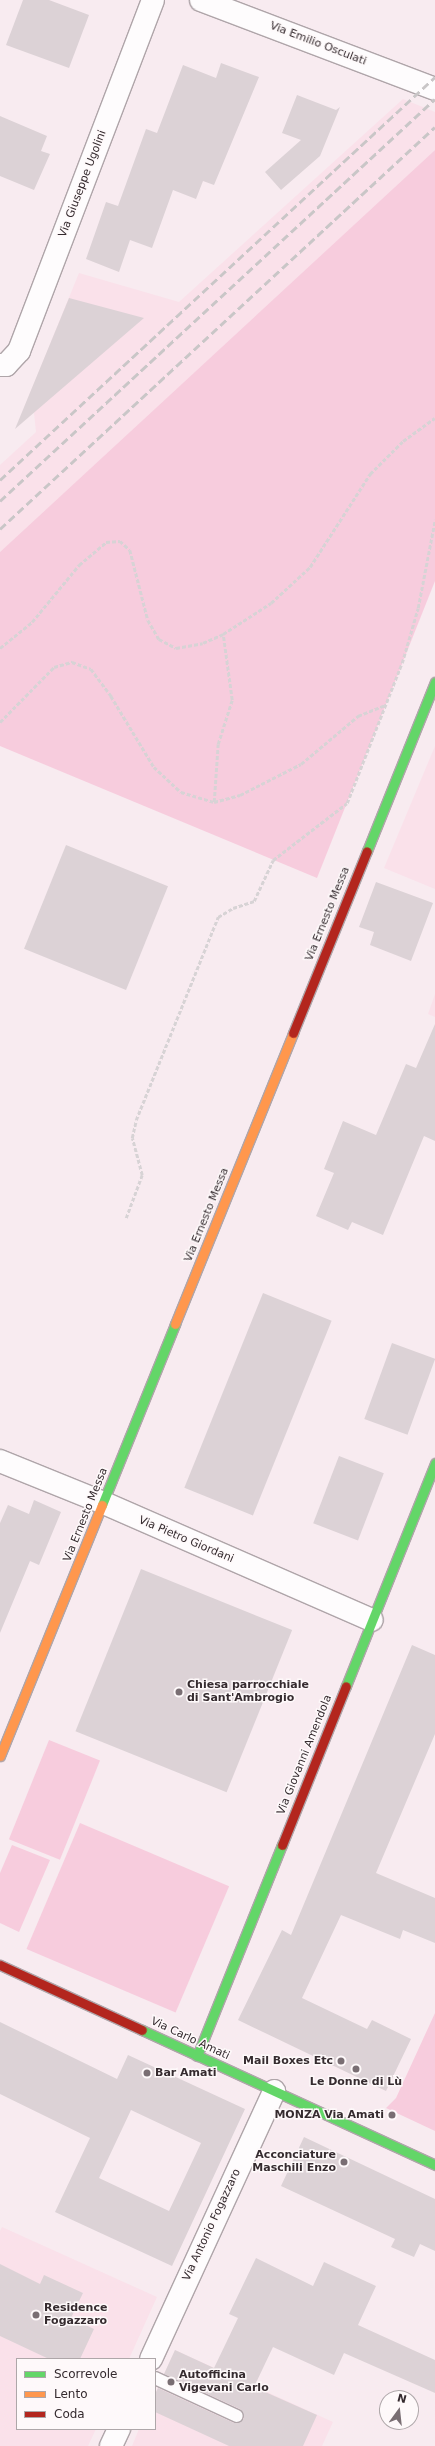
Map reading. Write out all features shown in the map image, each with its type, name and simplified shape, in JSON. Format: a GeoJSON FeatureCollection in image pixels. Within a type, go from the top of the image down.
{"type":"FeatureCollection","features":[{"type":"Feature","properties":{"kind":"street","name":"Via Giuseppe Ugolini"},"geometry":{"type":"LineString","coordinates":[[3,365],[19,351],[153,0]]}},
{"type":"Feature","properties":{"kind":"street","name":"Via Emilio Osculati"},"geometry":{"type":"LineString","coordinates":[[201,0],[435,89]]}},
{"type":"Feature","properties":{"kind":"street","name":"Via Ernesto Messa"},"geometry":{"type":"LineString","coordinates":[[0,1756],[104,1503],[435,682]]}},
{"type":"Feature","properties":{"kind":"street","name":"Via Pietro Giordani"},"geometry":{"type":"LineString","coordinates":[[0,1461],[104,1503],[372,1620]]}},
{"type":"Feature","properties":{"kind":"street","name":"Via Giovanni Amendola"},"geometry":{"type":"LineString","coordinates":[[197,2056],[435,1463]]}},
{"type":"Feature","properties":{"kind":"street","name":"Via Carlo Amati"},"geometry":{"type":"LineString","coordinates":[[0,1965],[435,2165]]}},
{"type":"Feature","properties":{"kind":"street","name":"Via Antonio Fogazzaro"},"geometry":{"type":"LineString","coordinates":[[151,2358],[274,2091]]}},
{"type":"Feature","properties":{"kind":"street"},"geometry":{"type":"LineString","coordinates":[[111,2446],[119,2430]]}},
{"type":"Feature","properties":{"kind":"lane"},"geometry":{"type":"LineString","coordinates":[[156,2378],[237,2416]]}},
{"type":"Feature","properties":{"kind":"path"},"geometry":{"type":"LineString","coordinates":[[0,648],[32,622],[79,565],[106,542],[120,541],[130,550],[148,620],[159,639],[176,648],[203,643],[223,634],[271,603],[310,567],[370,474],[403,441],[435,418]]}},
{"type":"Feature","properties":{"kind":"path"},"geometry":{"type":"LineString","coordinates":[[126,1218],[142,1175],[132,1138],[136,1120],[218,917],[233,908],[254,902],[273,860],[304,834],[347,803],[402,663],[418,608],[435,520]]}},
{"type":"Feature","properties":{"kind":"path"},"geometry":{"type":"LineString","coordinates":[[214,802],[218,744],[232,700],[223,634]]}},
{"type":"Feature","properties":{"kind":"path"},"geometry":{"type":"LineString","coordinates":[[0,722],[54,667],[72,662],[90,669],[111,696],[154,767],[181,792],[214,802],[240,795],[301,764],[358,716],[386,705]]}},
{"type":"Feature","properties":{"kind":"shaded area"},"geometry":{"type":"Polygon","coordinates":[[[403,99],[435,112],[435,150],[0,552],[0,465],[36,432],[34,413],[24,408],[79,273],[179,302],[403,99]]]}},
{"type":"Feature","properties":{"kind":"shaded area"},"geometry":{"type":"Polygon","coordinates":[[[435,150],[435,581],[317,878],[0,746],[0,552],[435,150]]]}},
{"type":"Feature","properties":{"kind":"shaded area"},"geometry":{"type":"Polygon","coordinates":[[[435,746],[435,889],[384,868],[435,746]]]}},
{"type":"Feature","properties":{"kind":"shaded area"},"geometry":{"type":"Polygon","coordinates":[[[435,994],[435,1017],[428,1014],[435,994]]]}},
{"type":"Feature","properties":{"kind":"shaded area"},"geometry":{"type":"Polygon","coordinates":[[[49,1740],[100,1761],[60,1860],[9,1839],[49,1740]]]}},
{"type":"Feature","properties":{"kind":"shaded area"},"geometry":{"type":"Polygon","coordinates":[[[80,1823],[229,1886],[176,2012],[26,1949],[80,1823]]]}},
{"type":"Feature","properties":{"kind":"shaded area"},"geometry":{"type":"Polygon","coordinates":[[[12,1845],[50,1860],[19,1932],[0,1923],[0,1873],[12,1845]]]}},
{"type":"Feature","properties":{"kind":"shaded area"},"geometry":{"type":"Polygon","coordinates":[[[435,2013],[435,2131],[386,2108],[396,2098],[435,2013]]]}},
{"type":"Feature","properties":{"kind":"shaded area"},"geometry":{"type":"Polygon","coordinates":[[[2,2227],[157,2297],[129,2358],[16,2358],[16,2430],[96,2430],[88,2446],[0,2446],[0,2231],[2,2227]]]}},
{"type":"Feature","properties":{"kind":"shaded area"},"geometry":{"type":"Polygon","coordinates":[[[175,2350],[333,2422],[322,2446],[132,2446],[139,2430],[156,2430],[156,2392],[175,2350]]]}},
{"type":"Feature","properties":{"kind":"building"},"geometry":{"type":"Polygon","coordinates":[[[23,0],[49,0],[89,15],[69,68],[6,45],[23,0]]]}},
{"type":"Feature","properties":{"kind":"building"},"geometry":{"type":"Polygon","coordinates":[[[221,63],[259,77],[214,185],[203,181],[196,199],[173,190],[152,248],[130,240],[119,272],[86,259],[106,202],[118,206],[146,129],[157,133],[183,65],[216,78],[221,63]]]}},
{"type":"Feature","properties":{"kind":"building"},"geometry":{"type":"Polygon","coordinates":[[[297,95],[336,110],[340,107],[320,156],[281,190],[265,172],[301,140],[282,133],[297,95]]]}},
{"type":"Feature","properties":{"kind":"building"},"geometry":{"type":"Polygon","coordinates":[[[0,116],[47,136],[41,151],[50,154],[34,190],[0,176],[0,116]]]}},
{"type":"Feature","properties":{"kind":"building"},"geometry":{"type":"Polygon","coordinates":[[[69,298],[144,318],[15,429],[69,298]]]}},
{"type":"Feature","properties":{"kind":"building"},"geometry":{"type":"Polygon","coordinates":[[[66,845],[168,886],[126,990],[24,949],[66,845]]]}},
{"type":"Feature","properties":{"kind":"building"},"geometry":{"type":"Polygon","coordinates":[[[376,882],[433,903],[411,961],[370,945],[374,932],[359,927],[376,882]]]}},
{"type":"Feature","properties":{"kind":"building"},"geometry":{"type":"Polygon","coordinates":[[[435,1024],[435,1141],[424,1136],[383,1235],[352,1222],[348,1230],[316,1216],[334,1173],[324,1169],[343,1121],[376,1135],[406,1064],[416,1068],[435,1024]]]}},
{"type":"Feature","properties":{"kind":"building"},"geometry":{"type":"Polygon","coordinates":[[[263,1293],[332,1321],[253,1515],[184,1488],[263,1293]]]}},
{"type":"Feature","properties":{"kind":"building"},"geometry":{"type":"Polygon","coordinates":[[[392,1343],[435,1359],[408,1435],[364,1419],[392,1343]]]}},
{"type":"Feature","properties":{"kind":"building"},"geometry":{"type":"Polygon","coordinates":[[[339,1456],[384,1473],[358,1540],[313,1523],[339,1456]]]}},
{"type":"Feature","properties":{"kind":"building"},"geometry":{"type":"Polygon","coordinates":[[[34,1500],[61,1512],[39,1565],[30,1561],[0,1633],[0,1523],[8,1505],[29,1514],[34,1500]]]}},
{"type":"Feature","properties":{"kind":"building","name":"Chiesa parrocchiale di Sant'Ambrogio"},"geometry":{"type":"Polygon","coordinates":[[[141,1569],[292,1630],[227,1792],[75,1731],[141,1569]]]}},
{"type":"Feature","properties":{"kind":"building"},"geometry":{"type":"Polygon","coordinates":[[[412,1645],[435,1655],[435,1734],[376,1873],[435,1898],[435,1943],[403,1930],[400,1939],[341,1915],[302,1998],[367,2029],[372,2020],[411,2039],[386,2091],[238,2020],[282,1930],[291,1935],[412,1645]]]}},
{"type":"Feature","properties":{"kind":"building"},"geometry":{"type":"Polygon","coordinates":[[[0,2022],[117,2079],[128,2055],[245,2109],[172,2266],[55,2212],[90,2138],[0,2094],[0,2022]],[[131,2110],[99,2178],[169,2211],[201,2143],[131,2110]]]}},
{"type":"Feature","properties":{"kind":"building"},"geometry":{"type":"Polygon","coordinates":[[[304,2137],[435,2199],[435,2251],[420,2244],[414,2257],[391,2247],[395,2239],[281,2186],[304,2137]]]}},
{"type":"Feature","properties":{"kind":"building"},"geometry":{"type":"Polygon","coordinates":[[[256,2258],[313,2286],[324,2262],[376,2286],[358,2325],[435,2360],[435,2393],[344,2353],[334,2375],[273,2347],[254,2387],[317,2415],[303,2446],[229,2446],[156,2412],[156,2392],[158,2388],[234,2423],[244,2419],[244,2415],[240,2409],[164,2374],[175,2350],[214,2368],[238,2318],[229,2314],[256,2258]]]}},
{"type":"Feature","properties":{"kind":"building","name":"Residence Fogazzaro"},"geometry":{"type":"Polygon","coordinates":[[[0,2264],[40,2284],[44,2275],[83,2293],[71,2318],[94,2329],[80,2358],[47,2358],[0,2336],[0,2264]]]}},
{"type":"Feature","properties":{"kind":"railway"},"geometry":{"type":"LineString","coordinates":[[0,480],[435,77]]}},
{"type":"Feature","properties":{"kind":"railway"},"geometry":{"type":"LineString","coordinates":[[0,501],[435,99]]}},
{"type":"Feature","properties":{"kind":"railway"},"geometry":{"type":"LineString","coordinates":[[0,529],[435,127]]}},
{"type":"Feature","properties":{"kind":"traffic: fast"},"geometry":{"type":"LineString","coordinates":[[367,851],[435,682]]}},
{"type":"Feature","properties":{"kind":"traffic: fast"},"geometry":{"type":"LineString","coordinates":[[102,1505],[175,1324]]}},
{"type":"Feature","properties":{"kind":"traffic: fast"},"geometry":{"type":"LineString","coordinates":[[346,1686],[435,1463]]}},
{"type":"Feature","properties":{"kind":"traffic: fast"},"geometry":{"type":"LineString","coordinates":[[197,2056],[282,1845]]}},
{"type":"Feature","properties":{"kind":"traffic: fast"},"geometry":{"type":"LineString","coordinates":[[142,2030],[435,2165]]}},
{"type":"Feature","properties":{"kind":"traffic: slow"},"geometry":{"type":"LineString","coordinates":[[175,1324],[293,1033]]}},
{"type":"Feature","properties":{"kind":"traffic: slow"},"geometry":{"type":"LineString","coordinates":[[0,1756],[102,1505]]}},
{"type":"Feature","properties":{"kind":"traffic: jam"},"geometry":{"type":"LineString","coordinates":[[293,1033],[367,851]]}},
{"type":"Feature","properties":{"kind":"traffic: jam"},"geometry":{"type":"LineString","coordinates":[[282,1845],[346,1686]]}},
{"type":"Feature","properties":{"kind":"traffic: jam"},"geometry":{"type":"LineString","coordinates":[[0,1965],[142,2030]]}},
{"type":"Feature","properties":{"kind":"place","name":"Chiesa parrocchiale di Sant'Ambrogio"},"geometry":{"type":"Point","coordinates":[179,1692]}},
{"type":"Feature","properties":{"kind":"place","name":"Mail Boxes Etc"},"geometry":{"type":"Point","coordinates":[341,2061]}},
{"type":"Feature","properties":{"kind":"place","name":"Le Donne di Lù"},"geometry":{"type":"Point","coordinates":[356,2069]}},
{"type":"Feature","properties":{"kind":"place","name":"Bar Amati"},"geometry":{"type":"Point","coordinates":[147,2073]}},
{"type":"Feature","properties":{"kind":"place","name":"MONZA Via Amati"},"geometry":{"type":"Point","coordinates":[392,2115]}},
{"type":"Feature","properties":{"kind":"place","name":"Acconciature Maschili Enzo"},"geometry":{"type":"Point","coordinates":[344,2162]}},
{"type":"Feature","properties":{"kind":"place","name":"Residence Fogazzaro"},"geometry":{"type":"Point","coordinates":[36,2315]}},
{"type":"Feature","properties":{"kind":"place","name":"Autofficina Vigevani Carlo"},"geometry":{"type":"Point","coordinates":[171,2382]}}]}
